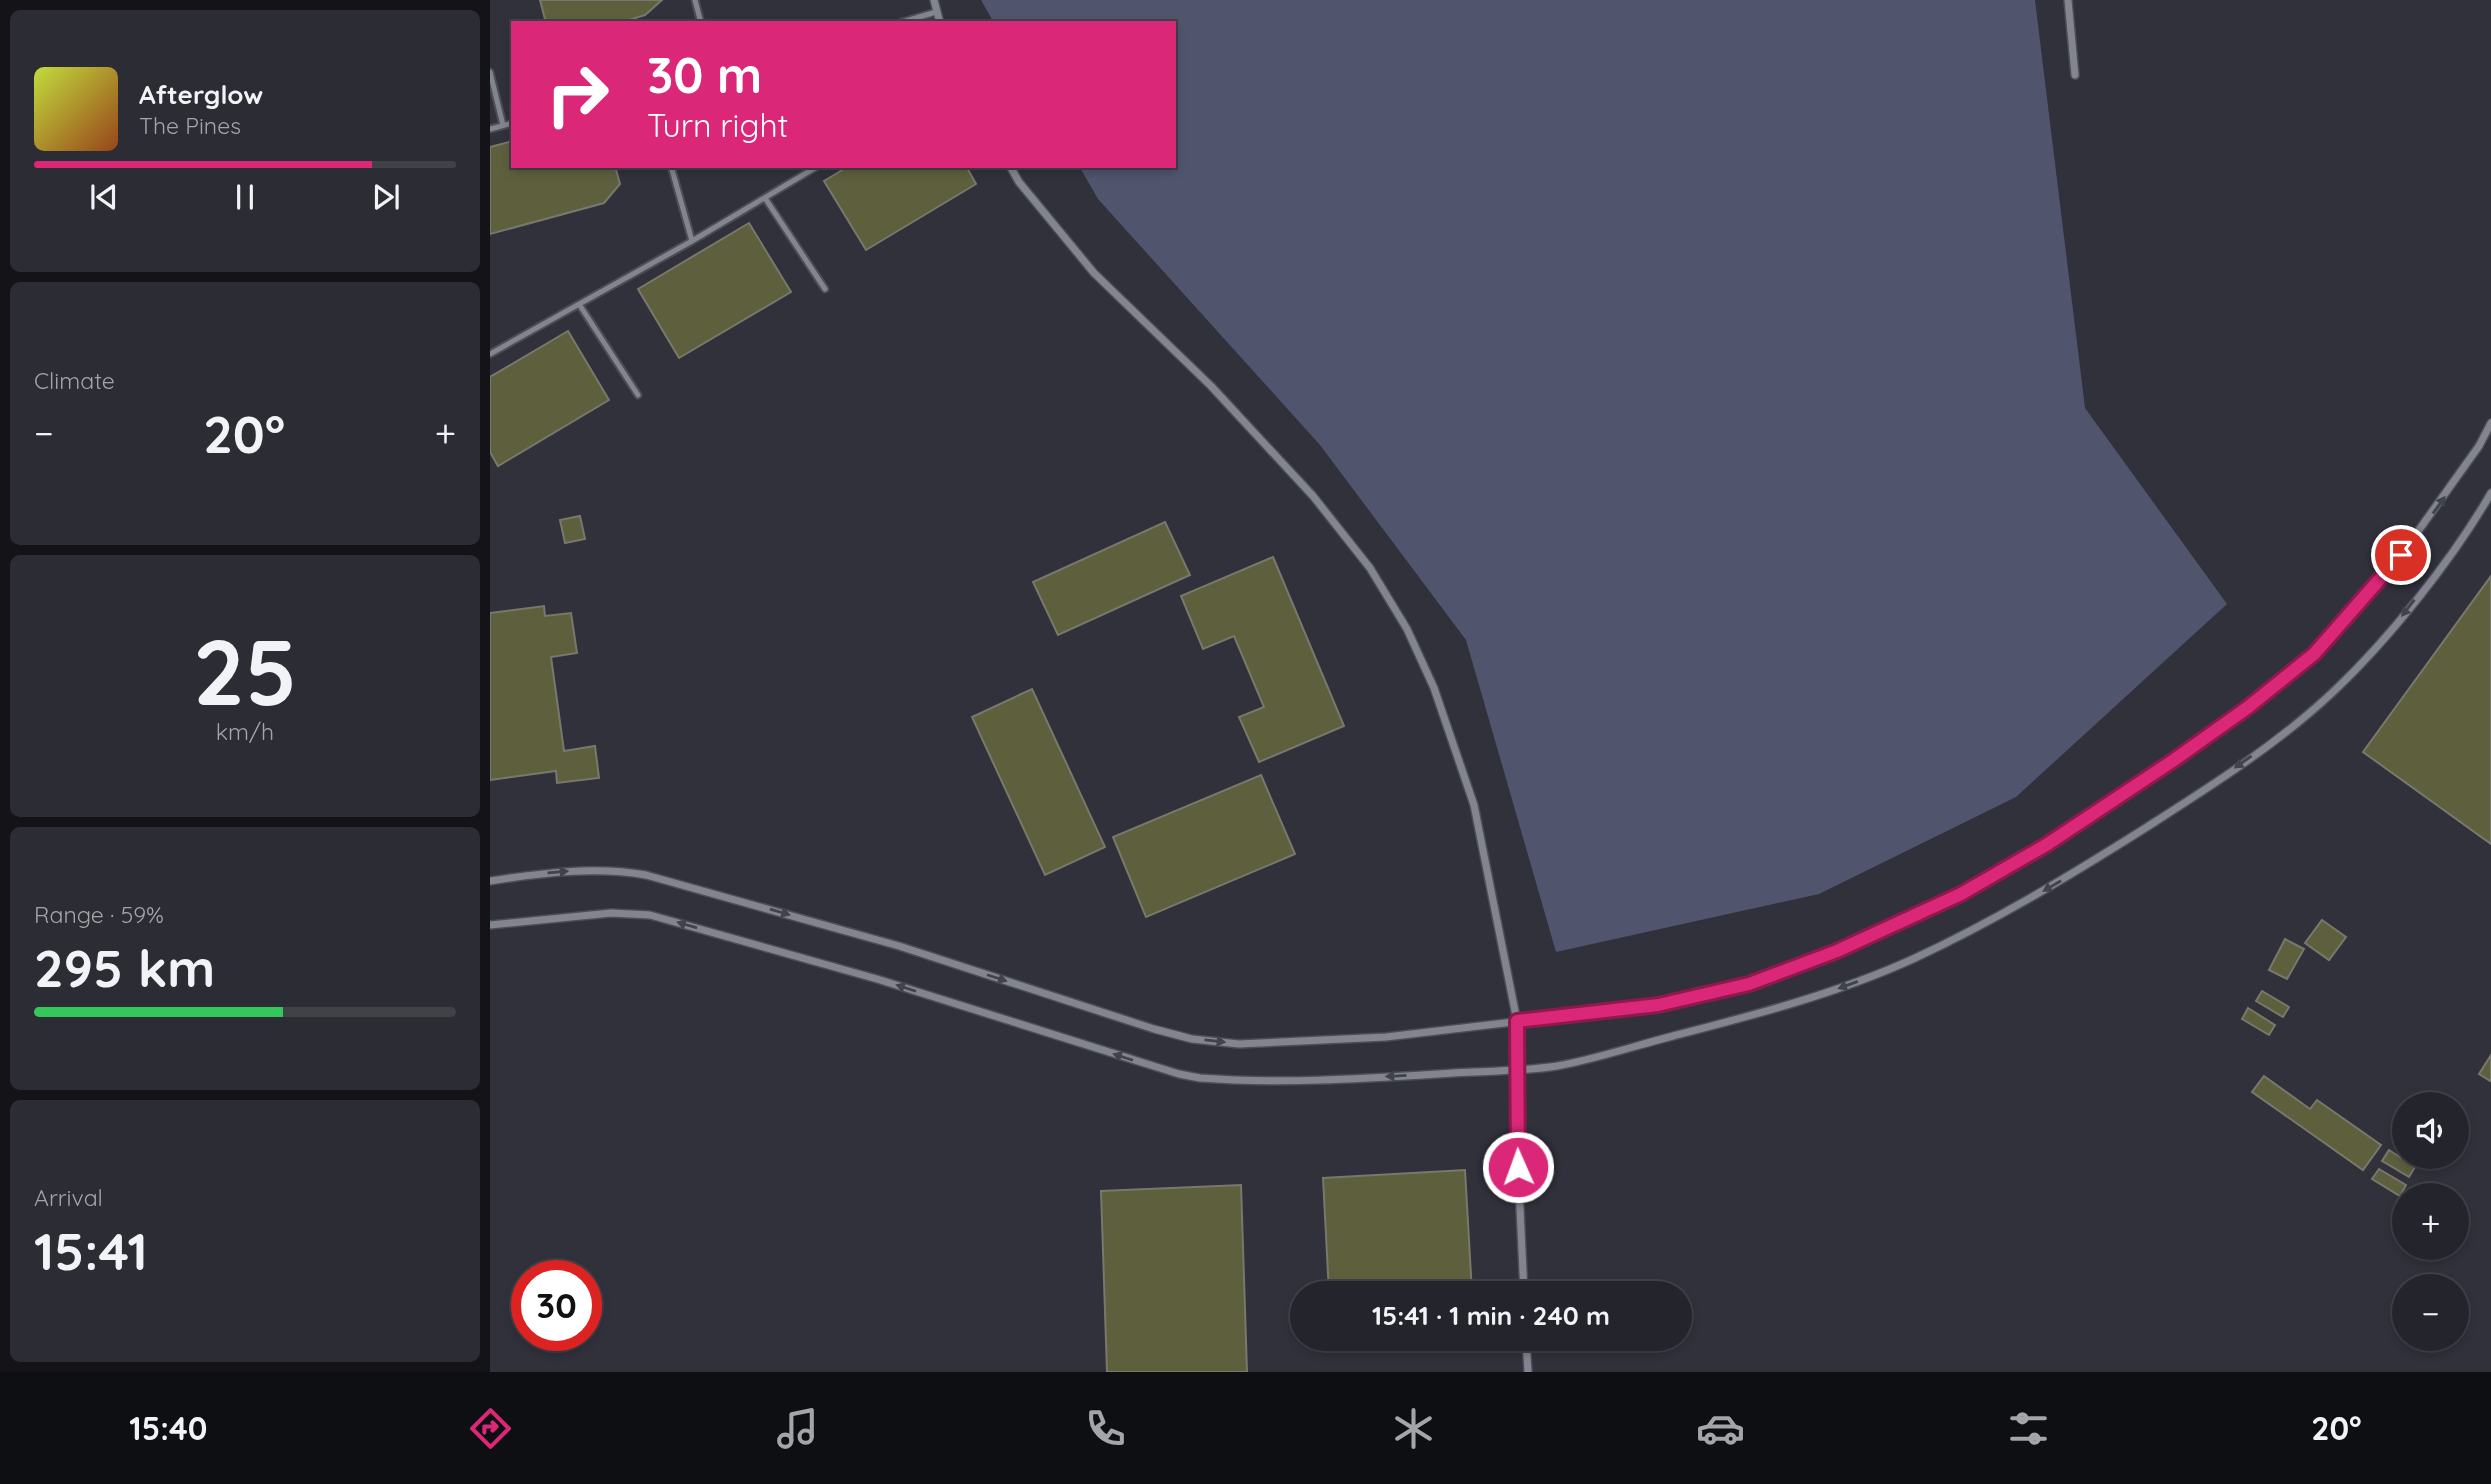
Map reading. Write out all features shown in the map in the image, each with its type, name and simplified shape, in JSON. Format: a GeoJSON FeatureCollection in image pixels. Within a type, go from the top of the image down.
{"type":"FeatureCollection","features":[{"type":"Feature","properties":{"kind":"street"},"geometry":{"type":"LineString","coordinates":[[934,0],[939,21]]}},
{"type":"Feature","properties":{"kind":"street"},"geometry":{"type":"LineString","coordinates":[[2068,0],[2075,75]]}},
{"type":"Feature","properties":{"kind":"street"},"geometry":{"type":"LineString","coordinates":[[1011,168],[1019,182],[1094,273],[1211,386],[1314,496],[1370,568],[1407,629],[1434,688],[1474,805],[1517,1021],[1517,1145],[1523,1281]]}},
{"type":"Feature","properties":{"kind":"street"},"geometry":{"type":"LineString","coordinates":[[490,881],[587,870],[614,870],[646,875],[899,946],[1154,1029],[1192,1039],[1239,1044],[1387,1037],[1658,1005],[1749,984],[1837,951],[1961,894],[2046,845],[2174,760],[2247,708],[2314,654],[2401,555],[2473,455],[2491,423]]}},
{"type":"Feature","properties":{"kind":"street"},"geometry":{"type":"LineString","coordinates":[[490,925],[611,913],[650,915],[877,979],[1179,1074],[1200,1078],[1329,1080],[1518,1070],[1570,1063],[1778,1009],[1850,985],[1987,923],[2062,881],[2192,798],[2269,744],[2333,692],[2389,632],[2441,568],[2491,493]]}},
{"type":"Feature","properties":{"kind":"street"},"geometry":{"type":"LineString","coordinates":[[1527,1351],[1528,1372]]}},
{"type":"Feature","properties":{"kind":"lane"},"geometry":{"type":"LineString","coordinates":[[695,0],[700,21]]}},
{"type":"Feature","properties":{"kind":"lane"},"geometry":{"type":"LineString","coordinates":[[906,21],[936,12]]}},
{"type":"Feature","properties":{"kind":"lane"},"geometry":{"type":"LineString","coordinates":[[490,72],[503,125]]}},
{"type":"Feature","properties":{"kind":"lane"},"geometry":{"type":"LineString","coordinates":[[490,129],[511,123]]}},
{"type":"Feature","properties":{"kind":"lane"},"geometry":{"type":"LineString","coordinates":[[672,168],[692,241]]}},
{"type":"Feature","properties":{"kind":"lane"},"geometry":{"type":"LineString","coordinates":[[490,354],[692,241],[815,168]]}},
{"type":"Feature","properties":{"kind":"lane"},"geometry":{"type":"LineString","coordinates":[[765,198],[825,289]]}},
{"type":"Feature","properties":{"kind":"lane"},"geometry":{"type":"LineString","coordinates":[[579,304],[638,395]]}},
{"type":"Feature","properties":{"kind":"shaded area"},"geometry":{"type":"Polygon","coordinates":[[[981,0],[2035,0],[2085,408],[2227,604],[2016,797],[1819,894],[1556,952],[1466,640],[1320,445],[1098,199],[1080,168],[1176,168],[1176,21],[993,21],[981,0]]]}},
{"type":"Feature","properties":{"kind":"building"},"geometry":{"type":"Polygon","coordinates":[[[540,0],[662,0],[645,15],[626,21],[545,21],[540,0]]]}},
{"type":"Feature","properties":{"kind":"building"},"geometry":{"type":"Polygon","coordinates":[[[511,142],[511,168],[616,168],[620,184],[604,203],[490,234],[490,147],[511,142]]]}},
{"type":"Feature","properties":{"kind":"building"},"geometry":{"type":"Polygon","coordinates":[[[846,168],[967,168],[976,184],[866,250],[824,181],[846,168]]]}},
{"type":"Feature","properties":{"kind":"building"},"geometry":{"type":"Polygon","coordinates":[[[749,223],[791,292],[679,358],[638,289],[749,223]]]}},
{"type":"Feature","properties":{"kind":"building"},"geometry":{"type":"Polygon","coordinates":[[[568,331],[609,400],[498,466],[490,452],[490,377],[568,331]]]}},
{"type":"Feature","properties":{"kind":"building"},"geometry":{"type":"Polygon","coordinates":[[[580,516],[585,539],[565,543],[560,520],[580,516]]]}},
{"type":"Feature","properties":{"kind":"building"},"geometry":{"type":"Polygon","coordinates":[[[1165,522],[1190,575],[1058,635],[1033,582],[1165,522]]]}},
{"type":"Feature","properties":{"kind":"building"},"geometry":{"type":"Polygon","coordinates":[[[1273,557],[1344,726],[1259,762],[1239,717],[1264,707],[1234,636],[1203,649],[1181,596],[1273,557]]]}},
{"type":"Feature","properties":{"kind":"building"},"geometry":{"type":"Polygon","coordinates":[[[2491,576],[2491,844],[2363,752],[2491,576]]]}},
{"type":"Feature","properties":{"kind":"building"},"geometry":{"type":"Polygon","coordinates":[[[544,606],[545,616],[571,613],[577,653],[551,657],[564,751],[595,746],[599,778],[557,783],[556,771],[490,780],[490,613],[544,606]]]}},
{"type":"Feature","properties":{"kind":"building"},"geometry":{"type":"Polygon","coordinates":[[[1032,689],[1105,847],[1045,875],[972,717],[1032,689]]]}},
{"type":"Feature","properties":{"kind":"building"},"geometry":{"type":"Polygon","coordinates":[[[1261,775],[1295,854],[1146,917],[1113,837],[1261,775]]]}},
{"type":"Feature","properties":{"kind":"building"},"geometry":{"type":"Polygon","coordinates":[[[2322,920],[2346,937],[2329,960],[2305,943],[2322,920]]]}},
{"type":"Feature","properties":{"kind":"building"},"geometry":{"type":"Polygon","coordinates":[[[2285,939],[2304,949],[2287,979],[2269,970],[2285,939]]]}},
{"type":"Feature","properties":{"kind":"building"},"geometry":{"type":"Polygon","coordinates":[[[2262,991],[2289,1007],[2283,1017],[2256,1001],[2262,991]]]}},
{"type":"Feature","properties":{"kind":"building"},"geometry":{"type":"Polygon","coordinates":[[[2248,1008],[2275,1025],[2269,1035],[2242,1019],[2248,1008]]]}},
{"type":"Feature","properties":{"kind":"building"},"geometry":{"type":"Polygon","coordinates":[[[2491,1055],[2491,1078],[2490,1081],[2479,1074],[2491,1055]]]}},
{"type":"Feature","properties":{"kind":"building"},"geometry":{"type":"Polygon","coordinates":[[[2264,1076],[2310,1109],[2317,1100],[2381,1145],[2363,1170],[2252,1092],[2264,1076]]]}},
{"type":"Feature","properties":{"kind":"building"},"geometry":{"type":"Polygon","coordinates":[[[2389,1150],[2392,1152],[2392,1167],[2382,1161],[2389,1150]]]}},
{"type":"Feature","properties":{"kind":"building"},"geometry":{"type":"Polygon","coordinates":[[[2379,1169],[2403,1183],[2392,1183],[2392,1191],[2372,1179],[2379,1169]]]}},
{"type":"Feature","properties":{"kind":"building"},"geometry":{"type":"Polygon","coordinates":[[[2396,1169],[2414,1169],[2409,1177],[2396,1169]]]}},
{"type":"Feature","properties":{"kind":"building"},"geometry":{"type":"Polygon","coordinates":[[[1465,1170],[1471,1281],[1328,1281],[1323,1178],[1465,1170]]]}},
{"type":"Feature","properties":{"kind":"building"},"geometry":{"type":"Polygon","coordinates":[[[1241,1185],[1247,1372],[1107,1372],[1101,1191],[1241,1185]]]}},
{"type":"Feature","properties":{"kind":"route"},"geometry":{"type":"LineString","coordinates":[[1518,1167],[1517,1021],[1658,1005],[1749,984],[1837,951],[1961,894],[2046,845],[2247,708],[2314,654],[2401,555]]}}]}
